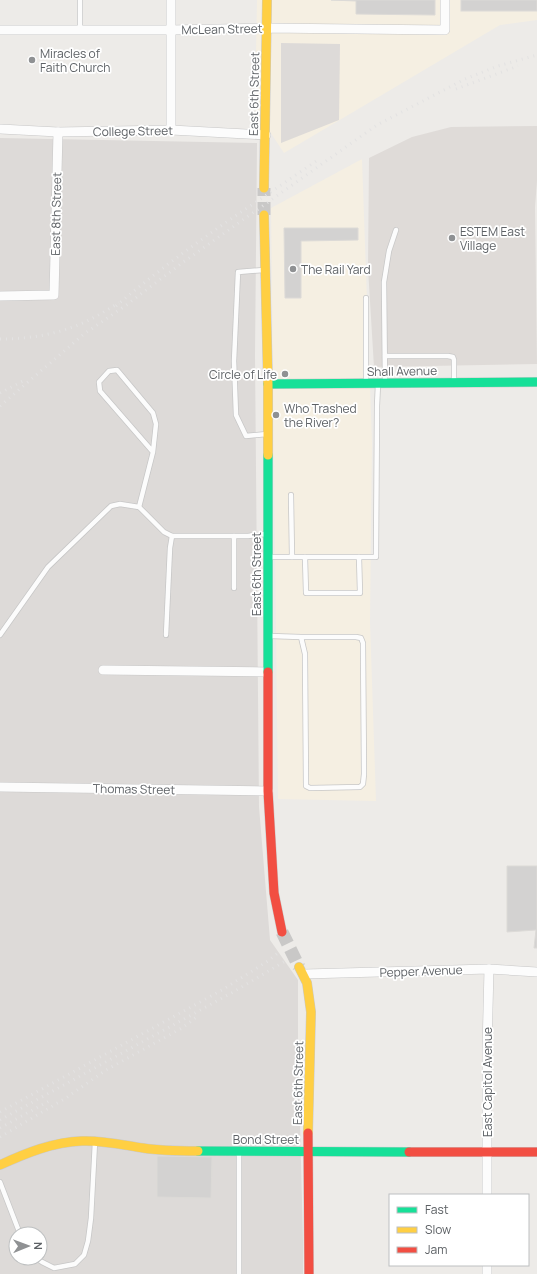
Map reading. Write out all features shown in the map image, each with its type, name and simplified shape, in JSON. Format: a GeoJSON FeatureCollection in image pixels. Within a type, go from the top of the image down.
{"type":"FeatureCollection","features":[{"type":"Feature","properties":{"kind":"street"},"geometry":{"type":"LineString","coordinates":[[171,0],[171,130]]}},
{"type":"Feature","properties":{"kind":"street","name":"East 6th Street"},"geometry":{"type":"LineString","coordinates":[[264,188],[267,0]]}},
{"type":"Feature","properties":{"kind":"street","name":"McLean Street"},"geometry":{"type":"LineString","coordinates":[[0,30],[171,30],[267,28],[445,30],[445,0]]}},
{"type":"Feature","properties":{"kind":"street","name":"College Street"},"geometry":{"type":"LineString","coordinates":[[0,129],[58,132],[171,130],[266,135]]}},
{"type":"Feature","properties":{"kind":"street","name":"East 8th Street"},"geometry":{"type":"LineString","coordinates":[[0,296],[54,296],[58,132]]}},
{"type":"Feature","properties":{"kind":"street","name":"East 6th Street"},"geometry":{"type":"LineString","coordinates":[[264,215],[268,384],[268,791],[274,893],[282,932]]}},
{"type":"Feature","properties":{"kind":"street","name":"Shall Avenue"},"geometry":{"type":"LineString","coordinates":[[268,384],[537,382]]}},
{"type":"Feature","properties":{"kind":"street"},"geometry":{"type":"LineString","coordinates":[[103,670],[268,672]]}},
{"type":"Feature","properties":{"kind":"street","name":"Thomas Street"},"geometry":{"type":"LineString","coordinates":[[0,787],[268,791]]}},
{"type":"Feature","properties":{"kind":"street","name":"East 6th Street"},"geometry":{"type":"LineString","coordinates":[[302,970],[309,993],[311,1012],[308,1151],[309,1274]]}},
{"type":"Feature","properties":{"kind":"street","name":"Pepper Avenue"},"geometry":{"type":"LineString","coordinates":[[302,970],[489,970],[537,972]]}},
{"type":"Feature","properties":{"kind":"street","name":"East Capitol Avenue"},"geometry":{"type":"LineString","coordinates":[[487,1194],[487,1050],[489,970]]}},
{"type":"Feature","properties":{"kind":"street","name":"Bond Street"},"geometry":{"type":"LineString","coordinates":[[0,1165],[41,1147],[83,1141],[151,1149],[184,1151],[537,1152]]}},
{"type":"Feature","properties":{"kind":"lane"},"geometry":{"type":"LineString","coordinates":[[80,0],[80,30]]}},
{"type":"Feature","properties":{"kind":"lane"},"geometry":{"type":"LineString","coordinates":[[269,557],[376,557],[377,414],[385,356],[384,282],[389,251],[396,230]]}},
{"type":"Feature","properties":{"kind":"lane"},"geometry":{"type":"LineString","coordinates":[[266,270],[238,272],[234,361],[236,415],[246,436],[268,434]]}},
{"type":"Feature","properties":{"kind":"lane"},"geometry":{"type":"LineString","coordinates":[[366,298],[366,383]]}},
{"type":"Feature","properties":{"kind":"lane"},"geometry":{"type":"LineString","coordinates":[[385,356],[453,357],[454,382]]}},
{"type":"Feature","properties":{"kind":"lane"},"geometry":{"type":"LineString","coordinates":[[139,507],[153,452],[156,424],[153,413],[117,370],[109,370],[99,382],[100,391],[153,452]]}},
{"type":"Feature","properties":{"kind":"lane"},"geometry":{"type":"LineString","coordinates":[[291,495],[292,557]]}},
{"type":"Feature","properties":{"kind":"lane"},"geometry":{"type":"LineString","coordinates":[[0,635],[48,568],[111,506],[120,504],[139,507],[164,532],[172,536],[248,536],[268,533]]}},
{"type":"Feature","properties":{"kind":"lane"},"geometry":{"type":"LineString","coordinates":[[166,636],[170,548],[172,536]]}},
{"type":"Feature","properties":{"kind":"lane"},"geometry":{"type":"LineString","coordinates":[[234,536],[234,588]]}},
{"type":"Feature","properties":{"kind":"lane"},"geometry":{"type":"LineString","coordinates":[[305,557],[306,593],[360,593],[359,557]]}},
{"type":"Feature","properties":{"kind":"lane"},"geometry":{"type":"LineString","coordinates":[[268,636],[361,638],[363,643],[364,774],[363,784],[360,787],[310,788],[306,786],[305,654],[301,637]]}},
{"type":"Feature","properties":{"kind":"lane"},"geometry":{"type":"LineString","coordinates":[[48,1265],[54,1268],[75,1264],[84,1255],[88,1241],[91,1218],[96,1142]]}},
{"type":"Feature","properties":{"kind":"lane"},"geometry":{"type":"LineString","coordinates":[[238,1152],[239,1274]]}},
{"type":"Feature","properties":{"kind":"lane"},"geometry":{"type":"LineString","coordinates":[[0,1182],[17,1226]]}},
{"type":"Feature","properties":{"kind":"shaded area"},"geometry":{"type":"Polygon","coordinates":[[[257,0],[537,0],[537,20],[500,25],[284,153],[255,109],[257,0]]]}},
{"type":"Feature","properties":{"kind":"shaded area"},"geometry":{"type":"Polygon","coordinates":[[[281,43],[340,44],[339,120],[281,143],[281,43]]]}},
{"type":"Feature","properties":{"kind":"shaded area","name":"ESTEM East Village"},"geometry":{"type":"Polygon","coordinates":[[[537,126],[537,181],[535,207],[537,364],[374,367],[368,268],[369,158],[412,137],[451,127],[537,126]]]}},
{"type":"Feature","properties":{"kind":"shaded area"},"geometry":{"type":"Polygon","coordinates":[[[0,138],[257,143],[255,356],[259,807],[270,940],[298,980],[303,1274],[0,1274],[0,138]]]}},
{"type":"Feature","properties":{"kind":"shaded area"},"geometry":{"type":"Polygon","coordinates":[[[362,159],[372,443],[370,622],[376,801],[278,799],[271,208],[362,159]]]}},
{"type":"Feature","properties":{"kind":"building"},"geometry":{"type":"Polygon","coordinates":[[[331,0],[435,0],[435,15],[356,14],[356,1],[331,0]]]}},
{"type":"Feature","properties":{"kind":"building"},"geometry":{"type":"Polygon","coordinates":[[[461,0],[537,0],[537,11],[461,11],[461,0]]]}},
{"type":"Feature","properties":{"kind":"building","name":"The Rail Yard"},"geometry":{"type":"Polygon","coordinates":[[[284,228],[358,228],[358,240],[301,241],[301,298],[285,298],[284,228]]]}},
{"type":"Feature","properties":{"kind":"building"},"geometry":{"type":"Polygon","coordinates":[[[507,866],[537,866],[537,948],[534,948],[536,930],[507,932],[507,866]]]}},
{"type":"Feature","properties":{"kind":"building"},"geometry":{"type":"Polygon","coordinates":[[[157,1156],[212,1157],[211,1198],[157,1197],[157,1156]]]}},
{"type":"Feature","properties":{"kind":"tunnel"},"geometry":{"type":"LineString","coordinates":[[264,188],[264,215]]}},
{"type":"Feature","properties":{"kind":"tunnel"},"geometry":{"type":"LineString","coordinates":[[282,932],[299,967]]}},
{"type":"Feature","properties":{"kind":"railway"},"geometry":{"type":"LineString","coordinates":[[0,406],[84,334],[377,125],[465,79],[498,66],[537,55]]}},
{"type":"Feature","properties":{"kind":"railway"},"geometry":{"type":"LineString","coordinates":[[456,89],[518,66]]}},
{"type":"Feature","properties":{"kind":"railway"},"geometry":{"type":"LineString","coordinates":[[116,306],[198,242],[318,160]]}},
{"type":"Feature","properties":{"kind":"railway"},"geometry":{"type":"LineString","coordinates":[[0,339],[34,337],[77,326],[119,303]]}},
{"type":"Feature","properties":{"kind":"railway"},"geometry":{"type":"LineString","coordinates":[[0,393],[23,381]]}},
{"type":"Feature","properties":{"kind":"railway"},"geometry":{"type":"LineString","coordinates":[[0,1112],[222,990],[268,961],[279,952]]}},
{"type":"Feature","properties":{"kind":"railway"},"geometry":{"type":"LineString","coordinates":[[0,1120],[235,991],[287,960]]}},
{"type":"Feature","properties":{"kind":"railway"},"geometry":{"type":"LineString","coordinates":[[0,1137],[66,1098],[106,1070],[182,1028],[198,1016]]}},
{"type":"Feature","properties":{"kind":"railway"},"geometry":{"type":"LineString","coordinates":[[0,1128],[49,1101]]}},
{"type":"Feature","properties":{"kind":"traffic: fast"},"geometry":{"type":"LineString","coordinates":[[268,384],[537,382]]}},
{"type":"Feature","properties":{"kind":"traffic: fast"},"geometry":{"type":"LineString","coordinates":[[268,455],[268,672]]}},
{"type":"Feature","properties":{"kind":"traffic: fast"},"geometry":{"type":"LineString","coordinates":[[198,1151],[409,1152]]}},
{"type":"Feature","properties":{"kind":"traffic: slow"},"geometry":{"type":"LineString","coordinates":[[264,188],[267,0]]}},
{"type":"Feature","properties":{"kind":"traffic: slow"},"geometry":{"type":"LineString","coordinates":[[264,215],[268,455]]}},
{"type":"Feature","properties":{"kind":"traffic: slow"},"geometry":{"type":"LineString","coordinates":[[299,967],[307,983],[311,1012],[308,1133]]}},
{"type":"Feature","properties":{"kind":"traffic: slow"},"geometry":{"type":"LineString","coordinates":[[0,1165],[20,1156],[50,1146],[61,1143],[82,1141],[105,1142],[157,1150],[198,1151]]}},
{"type":"Feature","properties":{"kind":"traffic: jam"},"geometry":{"type":"LineString","coordinates":[[268,672],[268,791],[274,893],[282,932]]}},
{"type":"Feature","properties":{"kind":"traffic: jam"},"geometry":{"type":"LineString","coordinates":[[308,1133],[309,1274]]}},
{"type":"Feature","properties":{"kind":"traffic: jam"},"geometry":{"type":"LineString","coordinates":[[409,1152],[537,1152]]}},
{"type":"Feature","properties":{"kind":"place","name":"Miracles of Faith Church"},"geometry":{"type":"Point","coordinates":[32,60]}},
{"type":"Feature","properties":{"kind":"place","name":"ESTEM East Village"},"geometry":{"type":"Point","coordinates":[452,238]}},
{"type":"Feature","properties":{"kind":"place","name":"The Rail Yard"},"geometry":{"type":"Point","coordinates":[293,269]}},
{"type":"Feature","properties":{"kind":"place","name":"Circle of Life"},"geometry":{"type":"Point","coordinates":[285,374]}},
{"type":"Feature","properties":{"kind":"place","name":"Who Trashed the River?"},"geometry":{"type":"Point","coordinates":[276,415]}}]}
